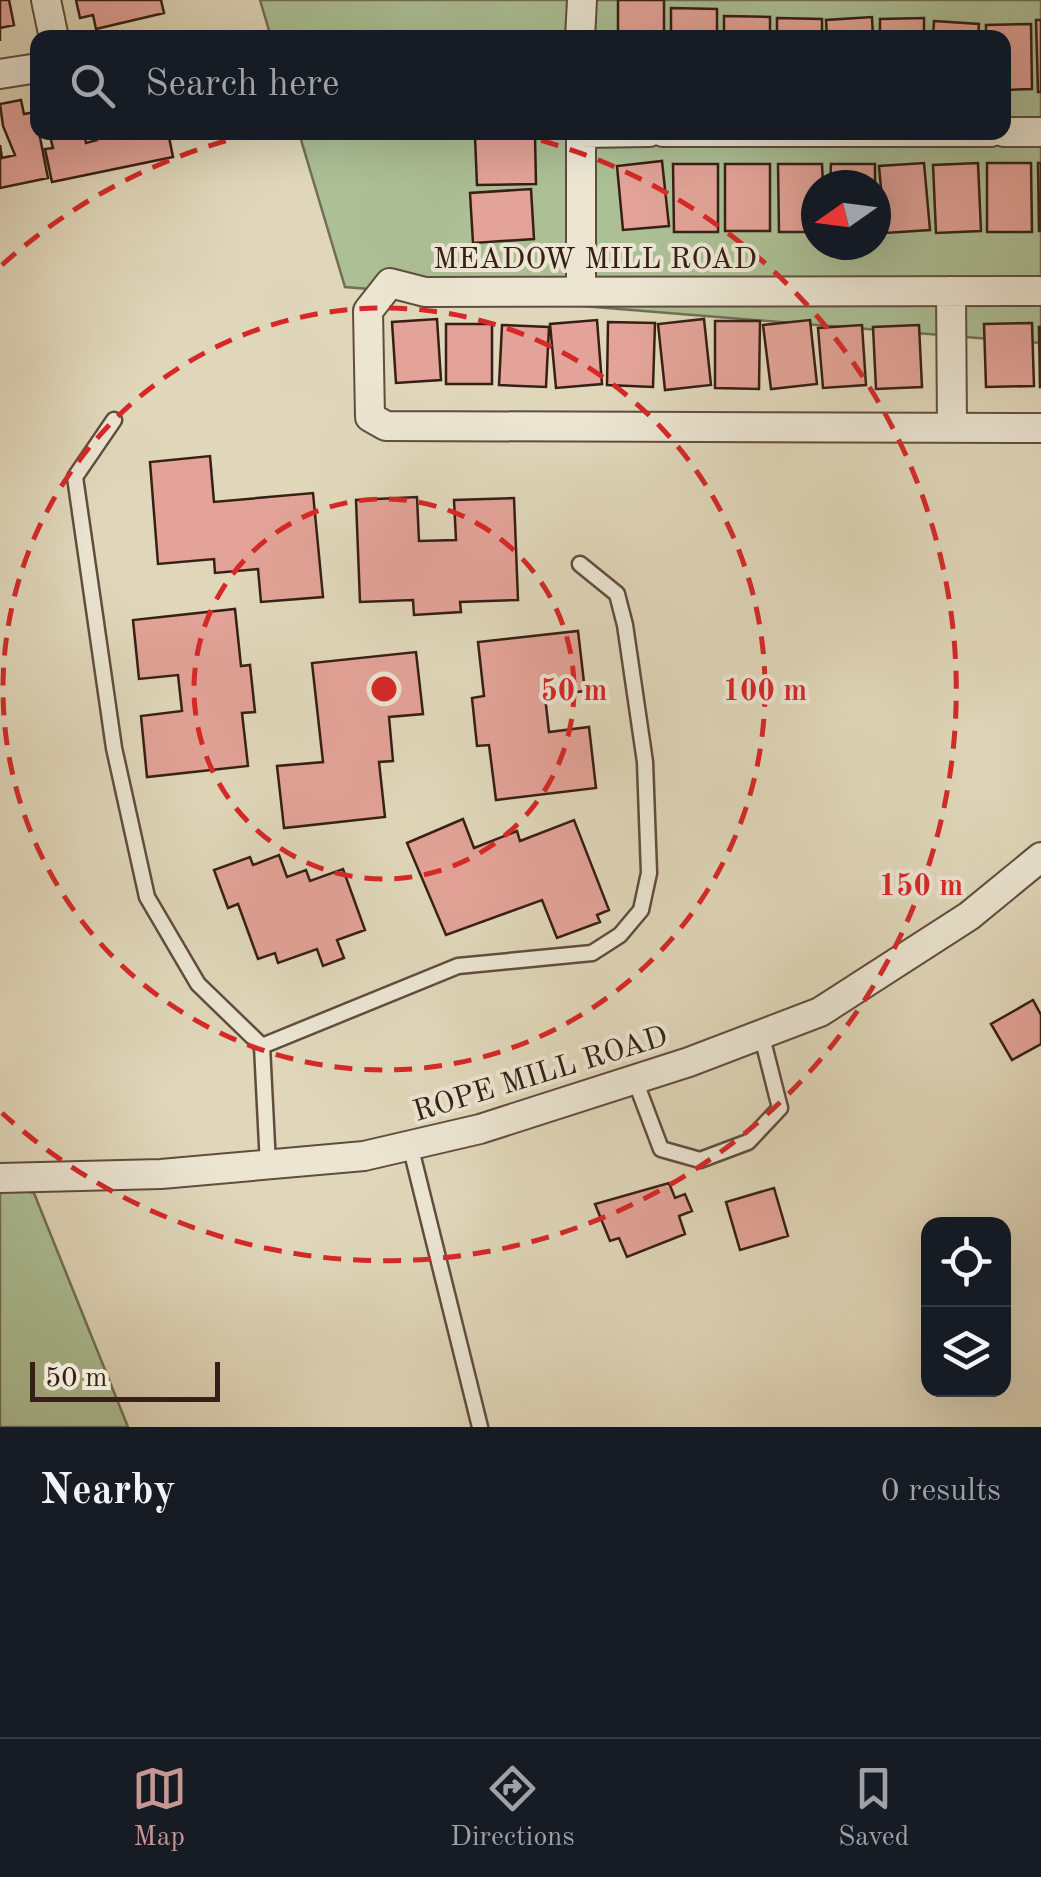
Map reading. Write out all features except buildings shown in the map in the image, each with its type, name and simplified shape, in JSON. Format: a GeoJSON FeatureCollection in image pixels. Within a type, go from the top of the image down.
{"type":"FeatureCollection","features":[{"type":"Feature","properties":{"kind":"street"},"geometry":{"type":"LineString","coordinates":[[46,0],[52,30]]}},
{"type":"Feature","properties":{"kind":"street"},"geometry":{"type":"LineString","coordinates":[[580,30],[582,0]]}},
{"type":"Feature","properties":{"kind":"street"},"geometry":{"type":"LineString","coordinates":[[0,74],[30,69]]}},
{"type":"Feature","properties":{"kind":"street"},"geometry":{"type":"LineString","coordinates":[[1011,132],[1041,132]]}},
{"type":"Feature","properties":{"kind":"street"},"geometry":{"type":"LineString","coordinates":[[580,140],[581,288]]}},
{"type":"Feature","properties":{"kind":"street","name":"MEADOW MILL ROAD"},"geometry":{"type":"LineString","coordinates":[[952,428],[376,424],[370,417],[368,312],[390,283],[425,292],[581,288],[1041,291]]}},
{"type":"Feature","properties":{"kind":"street"},"geometry":{"type":"LineString","coordinates":[[952,291],[952,428],[1041,428]]}},
{"type":"Feature","properties":{"kind":"street","name":"ROPE MILL ROAD"},"geometry":{"type":"LineString","coordinates":[[0,1178],[161,1174],[364,1156],[480,1130],[762,1037],[820,1012],[969,916],[1041,858]]}},
{"type":"Feature","properties":{"kind":"lane"},"geometry":{"type":"LineString","coordinates":[[114,420],[76,476],[114,748],[147,897],[198,984],[262,1046],[268,1164]]}},
{"type":"Feature","properties":{"kind":"lane"},"geometry":{"type":"LineString","coordinates":[[262,1046],[458,966],[592,954],[620,935],[641,910],[649,873],[645,762],[624,625],[617,594],[580,564]]}},
{"type":"Feature","properties":{"kind":"lane"},"geometry":{"type":"LineString","coordinates":[[635,1080],[661,1149],[700,1160],[748,1142],[780,1108],[762,1037]]}},
{"type":"Feature","properties":{"kind":"lane"},"geometry":{"type":"LineString","coordinates":[[410,1146],[480,1427]]}},
{"type":"Feature","properties":{"kind":"green space"},"geometry":{"type":"Polygon","coordinates":[[[260,0],[1041,0],[1041,343],[345,287],[301,140],[1011,140],[1011,30],[269,30],[260,0]]]}},
{"type":"Feature","properties":{"kind":"green space"},"geometry":{"type":"Polygon","coordinates":[[[0,1186],[34,1193],[128,1427],[0,1427],[0,1186]]]}}]}
